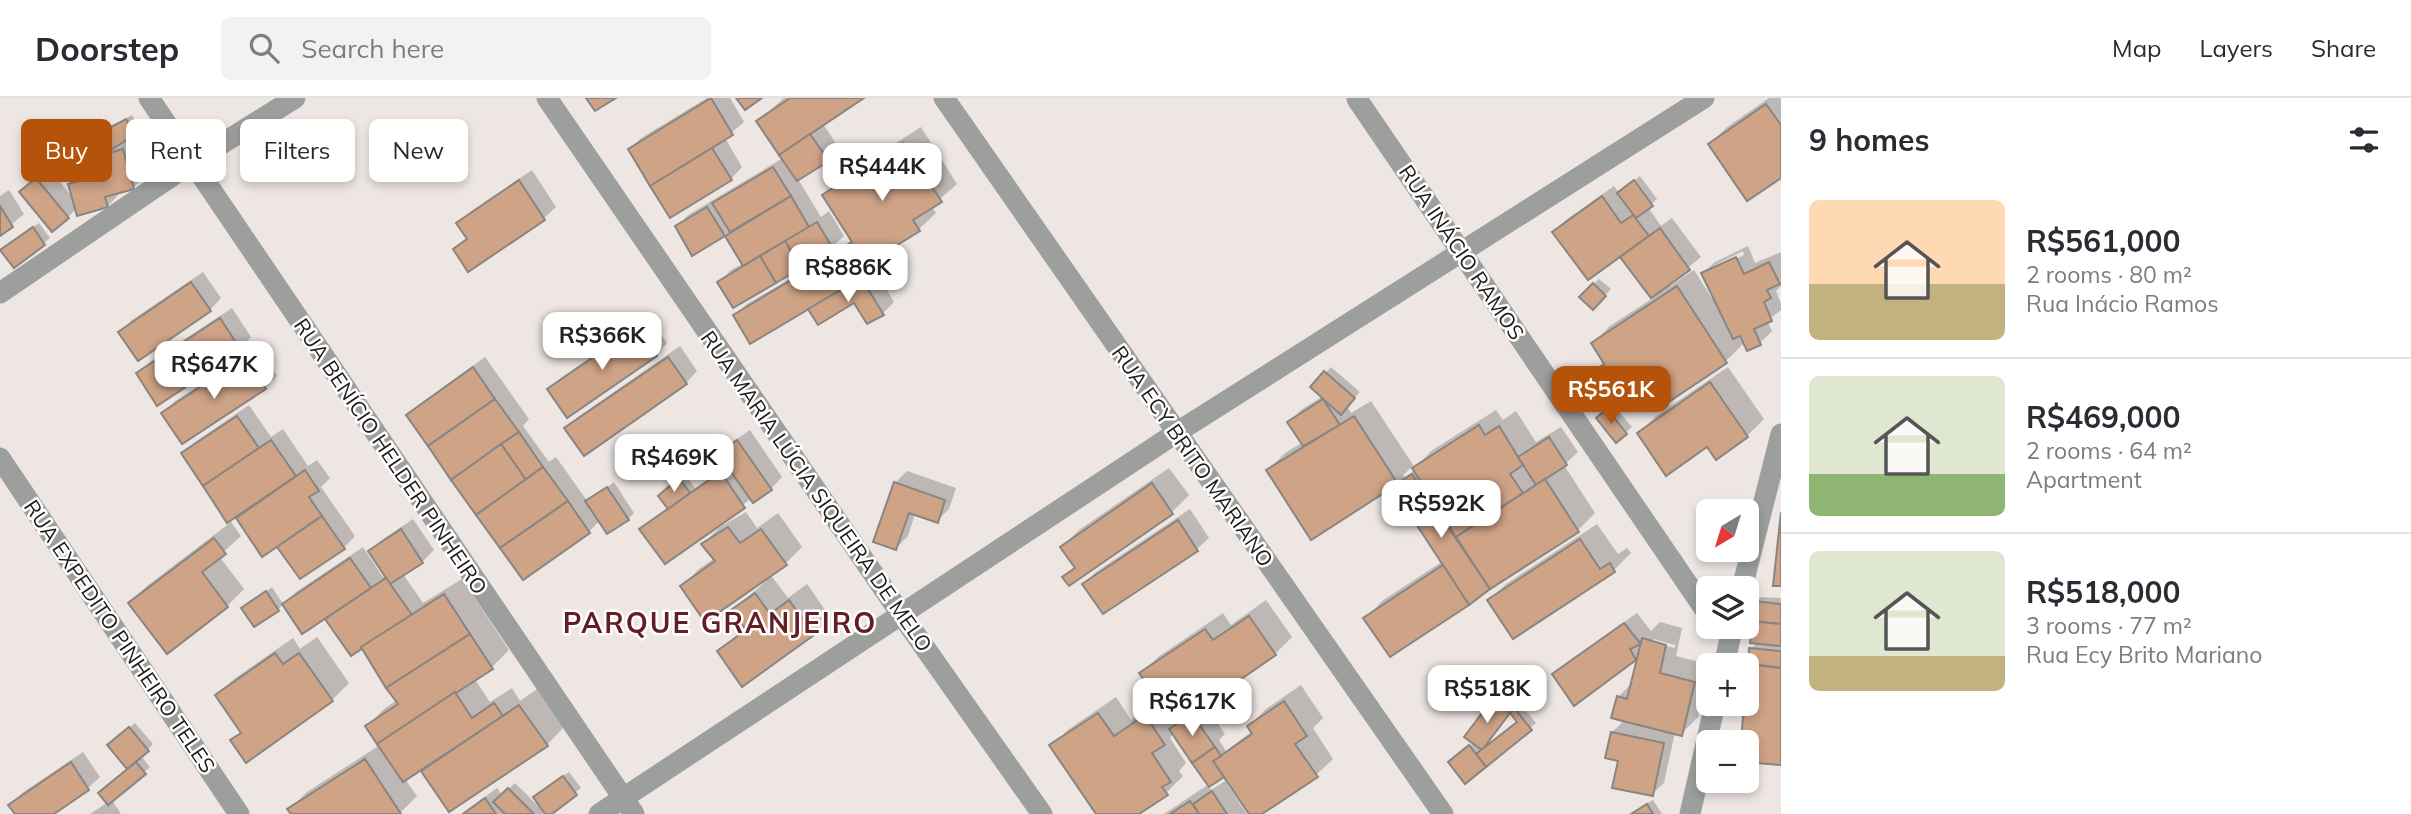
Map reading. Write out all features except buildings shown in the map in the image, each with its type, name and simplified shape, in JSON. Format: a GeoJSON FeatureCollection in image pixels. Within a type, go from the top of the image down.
{"type":"FeatureCollection","features":[{"type":"Feature","properties":{"kind":"street","name":"RUA BENÍCIO HELDER PINHEIRO"},"geometry":{"type":"LineString","coordinates":[[149,98],[163,119]]}},
{"type":"Feature","properties":{"kind":"street"},"geometry":{"type":"LineString","coordinates":[[226,141],[295,98]]}},
{"type":"Feature","properties":{"kind":"street","name":"RUA MARIA LÚCIA SIQUEIRA DE MELO"},"geometry":{"type":"LineString","coordinates":[[547,98],[901,614],[1042,814]]}},
{"type":"Feature","properties":{"kind":"street","name":"RUA ECY BRITO MARIANO"},"geometry":{"type":"LineString","coordinates":[[944,98],[1443,814]]}},
{"type":"Feature","properties":{"kind":"street"},"geometry":{"type":"LineString","coordinates":[[599,814],[628,806],[901,614],[1176,433],[1704,98]]}},
{"type":"Feature","properties":{"kind":"street","name":"RUA INÁCIO RAMOS"},"geometry":{"type":"LineString","coordinates":[[1357,99],[1696,596]]}},
{"type":"Feature","properties":{"kind":"street"},"geometry":{"type":"LineString","coordinates":[[0,293],[163,182]]}},
{"type":"Feature","properties":{"kind":"street","name":"RUA BENÍCIO HELDER PINHEIRO"},"geometry":{"type":"LineString","coordinates":[[204,182],[628,806]]}},
{"type":"Feature","properties":{"kind":"street"},"geometry":{"type":"LineString","coordinates":[[1746,576],[1775,480],[1781,434]]}},
{"type":"Feature","properties":{"kind":"street","name":"RUA EXPEDITO PINHEIRO TELES"},"geometry":{"type":"LineString","coordinates":[[0,458],[239,814]]}},
{"type":"Feature","properties":{"kind":"street"},"geometry":{"type":"LineString","coordinates":[[1690,814],[1712,716]]}},
{"type":"Feature","properties":{"kind":"district","name":"PARQUE GRANJEIRO"},"geometry":{"type":"Point","coordinates":[720,622]}}]}
